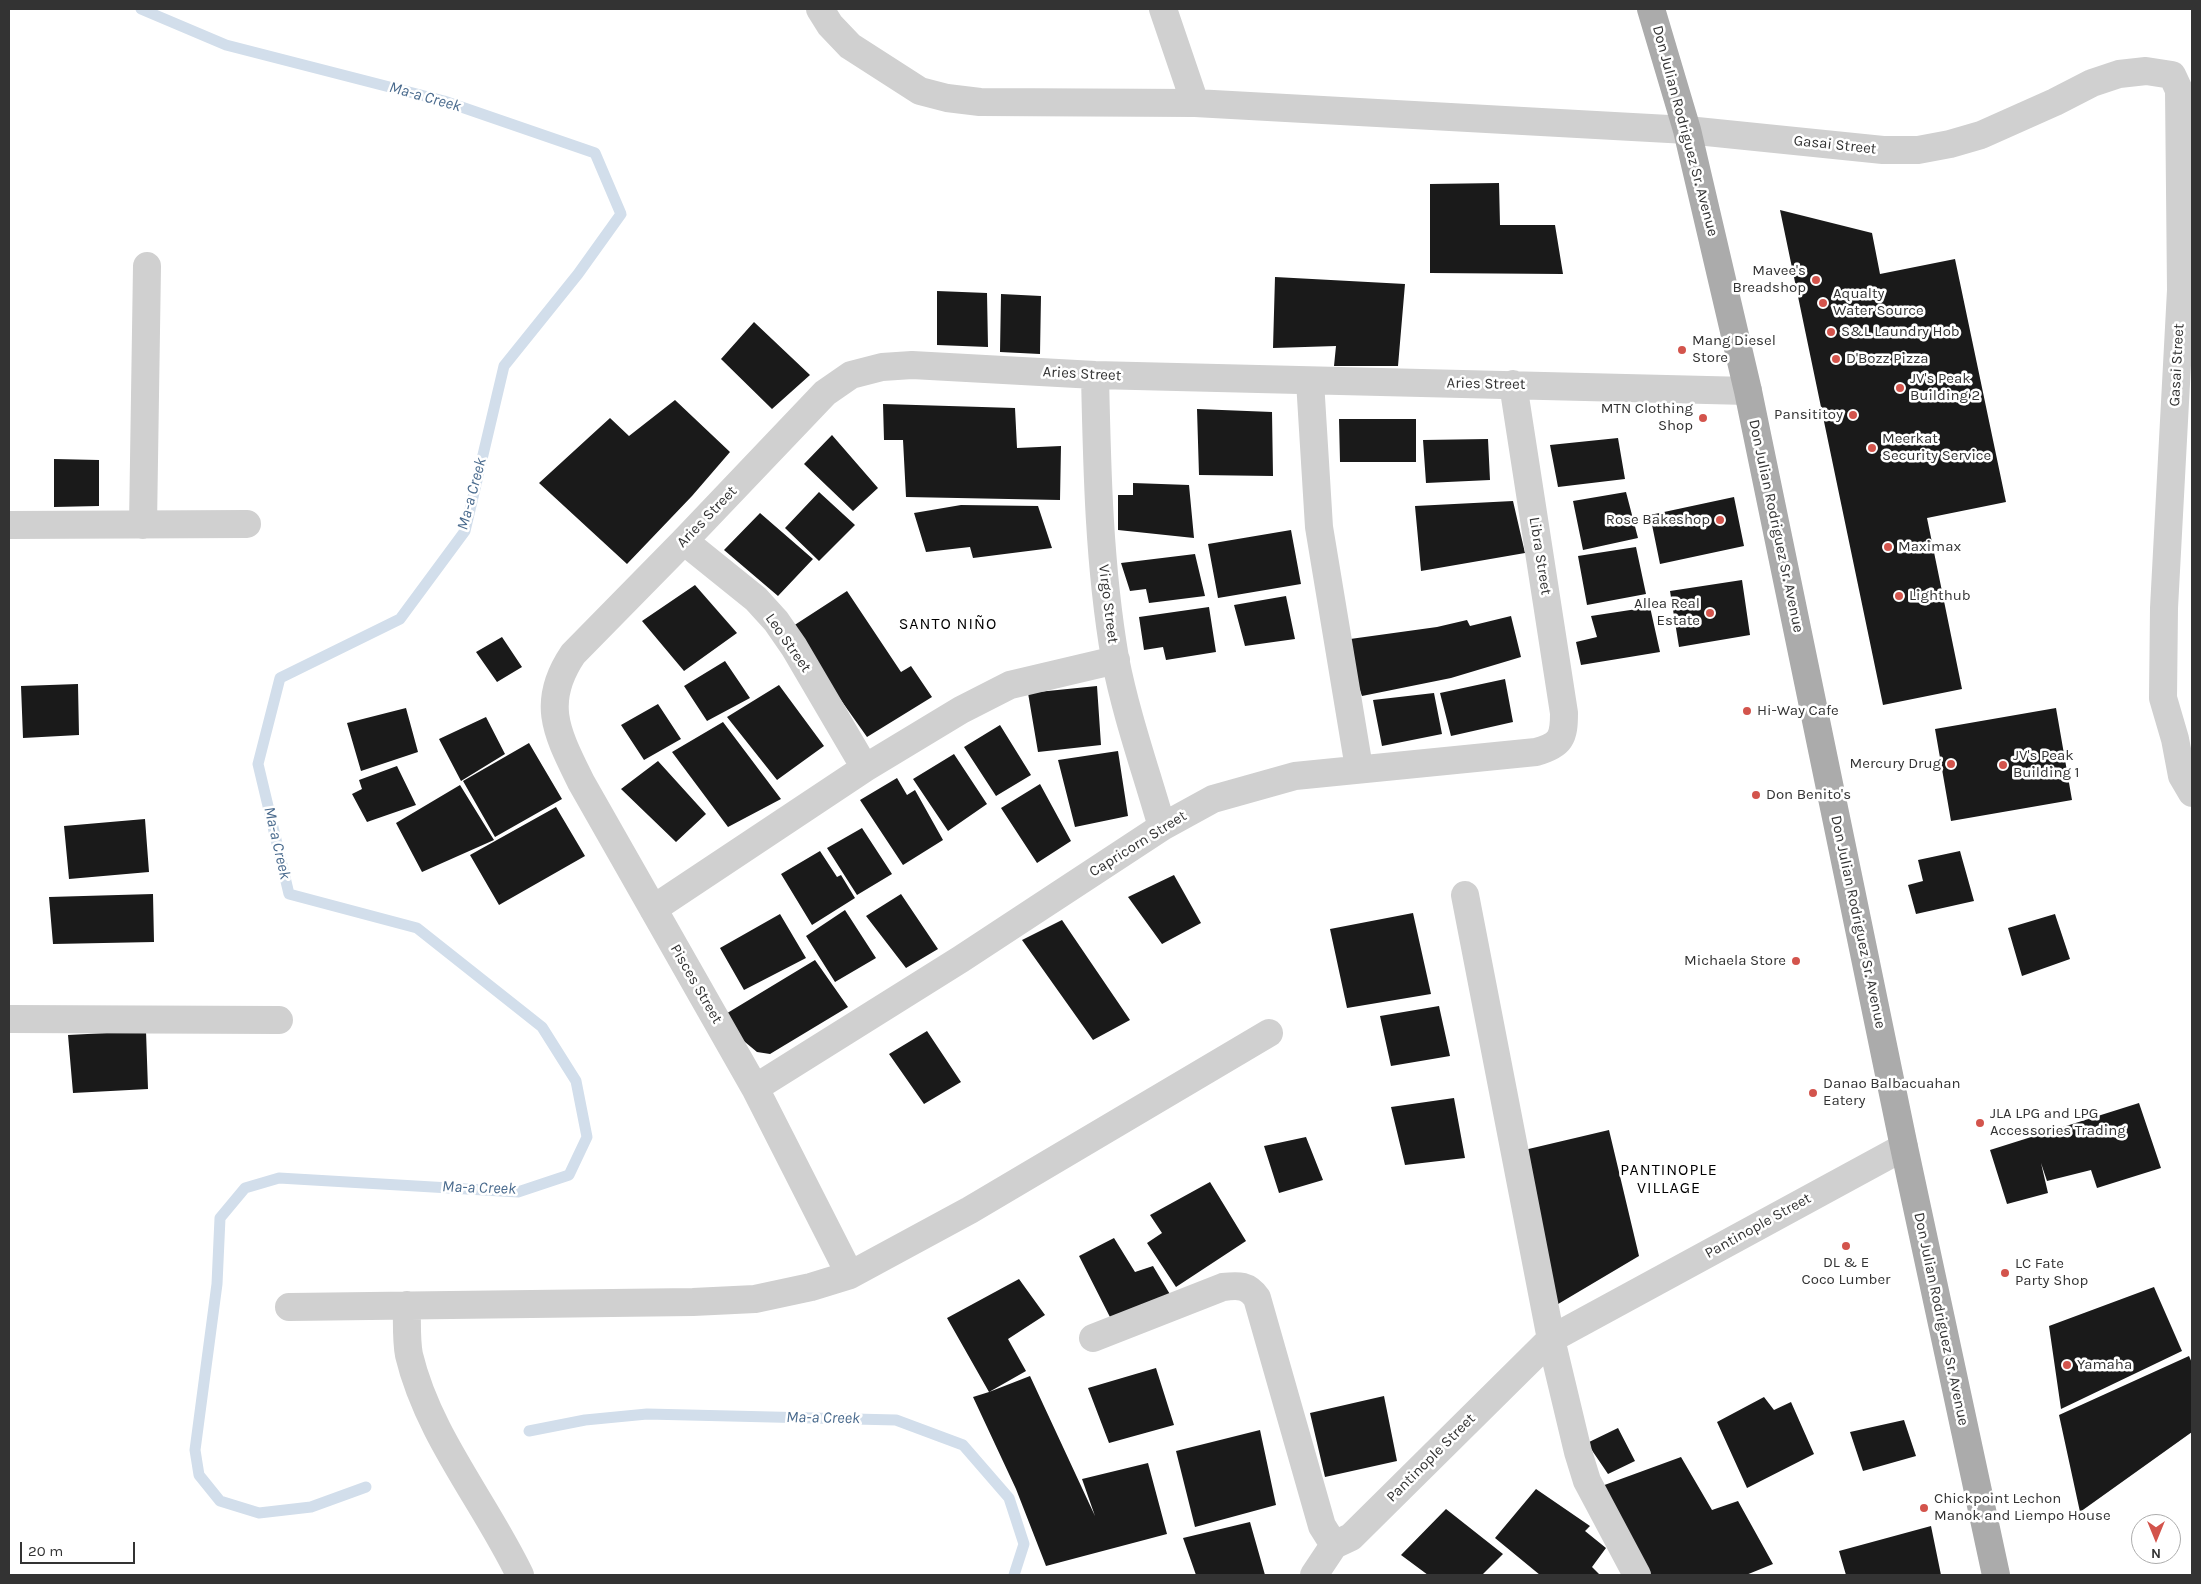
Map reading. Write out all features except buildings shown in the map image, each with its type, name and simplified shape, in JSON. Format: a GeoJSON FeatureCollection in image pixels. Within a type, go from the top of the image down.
{"type":"FeatureCollection","features":[{"type":"Feature","properties":{"kind":"main road","name":"Don Julian Rodriguez Sr. Avenue"},"geometry":{"type":"LineString","coordinates":[[1651,9],[1687,130],[1748,391],[1904,1147],[1996,1575]]}},
{"type":"Feature","properties":{"kind":"street"},"geometry":{"type":"LineString","coordinates":[[820,9],[830,25],[850,46],[920,90],[947,98],[980,102],[1195,103],[1687,130]]}},
{"type":"Feature","properties":{"kind":"street"},"geometry":{"type":"LineString","coordinates":[[1163,9],[1195,103]]}},
{"type":"Feature","properties":{"kind":"street","name":"Gasai Street"},"geometry":{"type":"LineString","coordinates":[[1687,130],[1883,150],[1918,150],[1950,144],[1981,135],[2092,83],[2119,74],[2146,71],[2172,74],[2179,90],[2186,292],[2164,608],[2163,698],[2175,739],[2182,776],[2192,793]]}},
{"type":"Feature","properties":{"kind":"street"},"geometry":{"type":"LineString","coordinates":[[143,525],[147,266]]}},
{"type":"Feature","properties":{"kind":"street","name":"Aries Street"},"geometry":{"type":"LineString","coordinates":[[555,690],[561,671],[573,654],[825,393],[851,375],[882,367],[912,365],[1095,375],[1748,391]]}},
{"type":"Feature","properties":{"kind":"street","name":"Virgo Street"},"geometry":{"type":"LineString","coordinates":[[1095,375],[1102,550],[1106,599],[1124,697],[1162,827]]}},
{"type":"Feature","properties":{"kind":"street"},"geometry":{"type":"LineString","coordinates":[[1310,381],[1318,527],[1359,768]]}},
{"type":"Feature","properties":{"kind":"street","name":"Libra Street"},"geometry":{"type":"LineString","coordinates":[[1513,384],[1564,713],[1564,729]]}},
{"type":"Feature","properties":{"kind":"street"},"geometry":{"type":"LineString","coordinates":[[9,525],[247,524]]}},
{"type":"Feature","properties":{"kind":"street","name":"Leo Street"},"geometry":{"type":"LineString","coordinates":[[684,541],[756,599],[776,621],[794,647],[865,768]]}},
{"type":"Feature","properties":{"kind":"street"},"geometry":{"type":"LineString","coordinates":[[653,909],[865,768],[961,710],[1010,684],[1116,660]]}},
{"type":"Feature","properties":{"kind":"street","name":"Pisces Street"},"geometry":{"type":"LineString","coordinates":[[555,690],[554,706],[566,752],[754,1088],[850,1275]]}},
{"type":"Feature","properties":{"kind":"street","name":"Capricorn Street"},"geometry":{"type":"LineString","coordinates":[[754,1088],[961,958],[1162,827],[1221,796],[1295,776],[1359,768],[1536,752],[1550,748],[1560,740],[1564,729]]}},
{"type":"Feature","properties":{"kind":"street"},"geometry":{"type":"LineString","coordinates":[[1465,895],[1551,1338],[1578,1452],[1587,1481],[1637,1575]]}},
{"type":"Feature","properties":{"kind":"street"},"geometry":{"type":"LineString","coordinates":[[9,1019],[278,1020]]}},
{"type":"Feature","properties":{"kind":"street"},"geometry":{"type":"LineString","coordinates":[[289,1307],[755,1299],[811,1288],[850,1275],[962,1215],[1269,1033]]}},
{"type":"Feature","properties":{"kind":"street","name":"Pantinople Street"},"geometry":{"type":"LineString","coordinates":[[1334,1546],[1351,1537],[1551,1338],[1904,1147]]}},
{"type":"Feature","properties":{"kind":"street"},"geometry":{"type":"LineString","coordinates":[[1093,1338],[1224,1288],[1238,1286],[1250,1289],[1257,1298],[1322,1526],[1334,1546],[1314,1575]]}},
{"type":"Feature","properties":{"kind":"street"},"geometry":{"type":"LineString","coordinates":[[407,1305],[409,1353],[418,1386],[441,1434],[520,1575]]}},
{"type":"Feature","properties":{"kind":"waterway","name":"Ma-a Creek"},"geometry":{"type":"LineString","coordinates":[[141,9],[226,45],[444,101],[595,153],[621,214],[578,274],[504,366],[465,531],[400,619],[280,678],[258,764],[289,894],[417,928],[542,1027],[576,1081],[587,1137],[569,1175],[518,1192],[279,1178],[245,1188],[220,1218],[217,1284],[195,1450],[199,1475],[220,1501],[259,1513],[311,1507],[366,1487]]}},
{"type":"Feature","properties":{"kind":"waterway","name":"Ma-a Creek"},"geometry":{"type":"LineString","coordinates":[[529,1431],[585,1420],[647,1414],[896,1420],[963,1445],[1009,1498],[1024,1544],[1014,1575]]}},
{"type":"Feature","properties":{"kind":"place","name":"Mavee's Breadshop"},"geometry":{"type":"Point","coordinates":[1816,280]}},
{"type":"Feature","properties":{"kind":"place","name":"Aqualty Water Source"},"geometry":{"type":"Point","coordinates":[1823,303]}},
{"type":"Feature","properties":{"kind":"place","name":"S&L Laundry Hob"},"geometry":{"type":"Point","coordinates":[1831,332]}},
{"type":"Feature","properties":{"kind":"place","name":"Mang Diesel Store"},"geometry":{"type":"Point","coordinates":[1682,350]}},
{"type":"Feature","properties":{"kind":"place","name":"D'Bozz Pizza"},"geometry":{"type":"Point","coordinates":[1836,359]}},
{"type":"Feature","properties":{"kind":"place","name":"JV's Peak Building 2"},"geometry":{"type":"Point","coordinates":[1900,388]}},
{"type":"Feature","properties":{"kind":"place","name":"Pansititoy"},"geometry":{"type":"Point","coordinates":[1853,415]}},
{"type":"Feature","properties":{"kind":"place","name":"MTN Clothing Shop"},"geometry":{"type":"Point","coordinates":[1703,418]}},
{"type":"Feature","properties":{"kind":"place","name":"Meerkat Security Service"},"geometry":{"type":"Point","coordinates":[1872,448]}},
{"type":"Feature","properties":{"kind":"place","name":"Rose Bakeshop"},"geometry":{"type":"Point","coordinates":[1720,520]}},
{"type":"Feature","properties":{"kind":"place","name":"Maximax"},"geometry":{"type":"Point","coordinates":[1888,547]}},
{"type":"Feature","properties":{"kind":"place","name":"Lighthub"},"geometry":{"type":"Point","coordinates":[1899,596]}},
{"type":"Feature","properties":{"kind":"place","name":"Allea Real Estate"},"geometry":{"type":"Point","coordinates":[1710,613]}},
{"type":"Feature","properties":{"kind":"place","name":"Hi-Way Cafe"},"geometry":{"type":"Point","coordinates":[1747,711]}},
{"type":"Feature","properties":{"kind":"place","name":"Mercury Drug"},"geometry":{"type":"Point","coordinates":[1951,764]}},
{"type":"Feature","properties":{"kind":"place","name":"JV's Peak Building 1"},"geometry":{"type":"Point","coordinates":[2003,765]}},
{"type":"Feature","properties":{"kind":"place","name":"Don Benito's"},"geometry":{"type":"Point","coordinates":[1756,795]}},
{"type":"Feature","properties":{"kind":"place","name":"Michaela Store"},"geometry":{"type":"Point","coordinates":[1796,961]}},
{"type":"Feature","properties":{"kind":"place","name":"Danao Balbacuahan Eatery"},"geometry":{"type":"Point","coordinates":[1813,1093]}},
{"type":"Feature","properties":{"kind":"place","name":"JLA LPG and LPG Accessories Trading"},"geometry":{"type":"Point","coordinates":[1980,1123]}},
{"type":"Feature","properties":{"kind":"place","name":"DL & E Coco Lumber"},"geometry":{"type":"Point","coordinates":[1846,1246]}},
{"type":"Feature","properties":{"kind":"place","name":"LC Fate Party Shop"},"geometry":{"type":"Point","coordinates":[2005,1273]}},
{"type":"Feature","properties":{"kind":"place","name":"Yamaha"},"geometry":{"type":"Point","coordinates":[2067,1365]}},
{"type":"Feature","properties":{"kind":"place","name":"Chickpoint Lechon Manok and Liempo House"},"geometry":{"type":"Point","coordinates":[1924,1508]}},
{"type":"Feature","properties":{"kind":"district","name":"SANTO NIÑO"},"geometry":{"type":"Point","coordinates":[948,624]}},
{"type":"Feature","properties":{"kind":"district","name":"PANTINOPLE VILLAGE"},"geometry":{"type":"Point","coordinates":[1669,1179]}}]}
